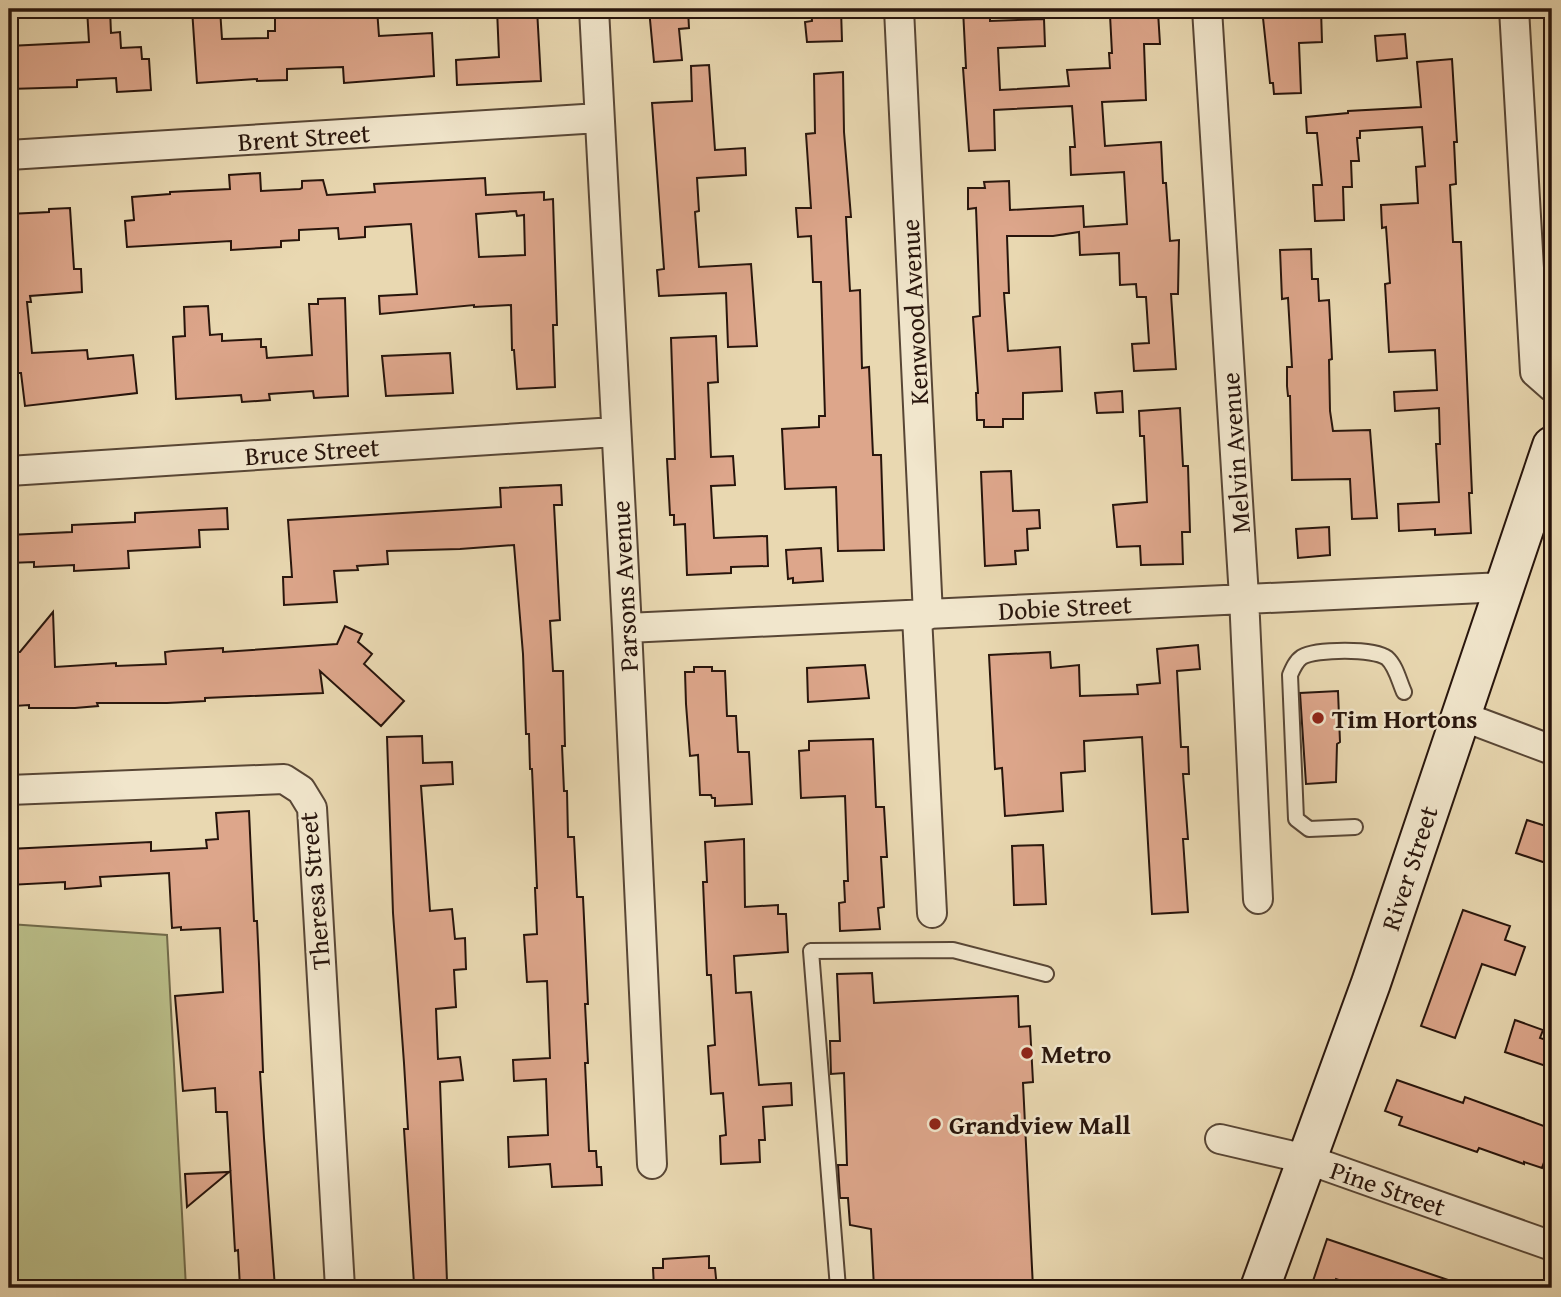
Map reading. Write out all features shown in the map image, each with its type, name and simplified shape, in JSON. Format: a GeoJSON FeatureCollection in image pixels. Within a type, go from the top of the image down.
{"type":"FeatureCollection","features":[{"type":"Feature","properties":{"kind":"main road","name":"River Street"},"geometry":{"type":"LineString","coordinates":[[1261,1288],[1371,983],[1552,446]]}},
{"type":"Feature","properties":{"kind":"street","name":"Parsons Avenue"},"geometry":{"type":"LineString","coordinates":[[594,9],[652,1164]]}},
{"type":"Feature","properties":{"kind":"street","name":"Kenwood Avenue"},"geometry":{"type":"LineString","coordinates":[[899,9],[932,913]]}},
{"type":"Feature","properties":{"kind":"street","name":"Melvin Avenue"},"geometry":{"type":"LineString","coordinates":[[1207,9],[1244,597],[1258,899]]}},
{"type":"Feature","properties":{"kind":"street"},"geometry":{"type":"LineString","coordinates":[[1514,9],[1535,372],[1552,387]]}},
{"type":"Feature","properties":{"kind":"street","name":"Brent Street"},"geometry":{"type":"LineString","coordinates":[[9,155],[599,118]]}},
{"type":"Feature","properties":{"kind":"street","name":"Bruce Street"},"geometry":{"type":"LineString","coordinates":[[9,471],[615,432]]}},
{"type":"Feature","properties":{"kind":"street","name":"Dobie Street"},"geometry":{"type":"LineString","coordinates":[[627,628],[1244,597],[1504,587]]}},
{"type":"Feature","properties":{"kind":"street"},"geometry":{"type":"LineString","coordinates":[[1460,715],[1552,750]]}},
{"type":"Feature","properties":{"kind":"street","name":"Theresa Street"},"geometry":{"type":"LineString","coordinates":[[9,790],[284,779],[301,790],[312,808],[340,1288]]}},
{"type":"Feature","properties":{"kind":"street","name":"Pine Street"},"geometry":{"type":"LineString","coordinates":[[1220,1139],[1306,1160],[1552,1246]]}},
{"type":"Feature","properties":{"kind":"lane"},"geometry":{"type":"LineString","coordinates":[[1355,827],[1309,829],[1300,825],[1296,819],[1290,675],[1300,658],[1310,653],[1375,652],[1386,657],[1392,664],[1404,692]]}},
{"type":"Feature","properties":{"kind":"lane"},"geometry":{"type":"LineString","coordinates":[[838,1288],[811,951],[953,950],[1045,974]]}},
{"type":"Feature","properties":{"kind":"green space"},"geometry":{"type":"Polygon","coordinates":[[[9,924],[167,935],[186,1288],[120,1288],[105,1282],[43,1288],[9,1288],[9,924]]]}},
{"type":"Feature","properties":{"kind":"building"},"geometry":{"type":"Polygon","coordinates":[[[87,9],[110,9],[111,33],[120,32],[121,48],[141,47],[142,59],[149,59],[151,90],[117,92],[116,78],[77,80],[77,87],[9,89],[9,46],[89,42],[87,9]]]}},
{"type":"Feature","properties":{"kind":"building"},"geometry":{"type":"Polygon","coordinates":[[[192,9],[220,9],[222,39],[268,38],[268,31],[275,31],[275,11],[377,9],[379,36],[432,33],[434,76],[344,83],[343,67],[287,69],[287,80],[197,83],[192,9]]]}},
{"type":"Feature","properties":{"kind":"building"},"geometry":{"type":"Polygon","coordinates":[[[497,9],[537,9],[541,81],[457,85],[456,60],[499,57],[497,9]]]}},
{"type":"Feature","properties":{"kind":"building"},"geometry":{"type":"Polygon","coordinates":[[[649,9],[688,9],[689,28],[679,29],[682,60],[654,62],[649,9]]]}},
{"type":"Feature","properties":{"kind":"building"},"geometry":{"type":"Polygon","coordinates":[[[811,9],[841,9],[842,41],[807,42],[805,22],[812,21],[811,9]]]}},
{"type":"Feature","properties":{"kind":"building"},"geometry":{"type":"Polygon","coordinates":[[[963,9],[990,9],[990,21],[1044,19],[1045,46],[998,48],[1000,90],[1069,86],[1067,70],[1110,68],[1110,15],[1158,12],[1160,44],[1144,44],[1146,100],[1102,102],[1105,146],[1161,142],[1170,241],[1179,240],[1178,294],[1171,294],[1176,369],[1134,371],[1132,344],[1149,343],[1146,297],[1137,297],[1136,284],[1120,285],[1119,253],[1080,255],[1079,232],[1053,236],[1007,236],[1009,293],[1004,293],[1008,351],[1060,347],[1062,391],[1023,393],[1023,419],[1003,419],[1003,427],[984,427],[984,420],[977,420],[973,317],[980,316],[976,208],[968,209],[968,188],[985,188],[984,182],[1009,181],[1010,210],[1083,206],[1084,227],[1127,224],[1124,172],[1071,175],[1070,147],[1075,147],[1072,106],[994,110],[995,150],[969,151],[963,68],[966,68],[963,9]]]}},
{"type":"Feature","properties":{"kind":"building"},"geometry":{"type":"Polygon","coordinates":[[[1274,9],[1321,9],[1322,42],[1299,43],[1301,93],[1274,94],[1273,83],[1270,83],[1263,18],[1275,17],[1274,9]]]}},
{"type":"Feature","properties":{"kind":"building"},"geometry":{"type":"Polygon","coordinates":[[[1405,34],[1407,58],[1377,61],[1375,36],[1405,34]]]}},
{"type":"Feature","properties":{"kind":"building"},"geometry":{"type":"Polygon","coordinates":[[[1452,59],[1457,142],[1454,142],[1456,184],[1450,185],[1453,242],[1461,242],[1472,493],[1469,493],[1471,533],[1435,535],[1435,529],[1399,531],[1398,504],[1439,502],[1436,444],[1440,444],[1439,408],[1395,411],[1394,392],[1437,390],[1435,350],[1389,352],[1385,284],[1390,283],[1386,227],[1382,228],[1381,205],[1418,203],[1416,167],[1425,166],[1422,127],[1360,131],[1360,138],[1357,138],[1359,161],[1351,161],[1352,187],[1343,187],[1344,220],[1315,221],[1313,185],[1322,185],[1317,133],[1307,133],[1306,117],[1348,111],[1421,107],[1417,62],[1452,59]]]}},
{"type":"Feature","properties":{"kind":"building"},"geometry":{"type":"Polygon","coordinates":[[[709,65],[715,150],[745,148],[746,175],[697,178],[699,211],[695,212],[699,267],[751,264],[757,346],[728,347],[726,293],[659,296],[657,270],[664,269],[652,103],[692,101],[691,66],[709,65]]]}},
{"type":"Feature","properties":{"kind":"building"},"geometry":{"type":"Polygon","coordinates":[[[843,72],[844,132],[851,217],[846,217],[850,291],[860,290],[862,368],[869,367],[873,455],[881,455],[884,550],[838,551],[836,487],[785,489],[782,429],[819,427],[819,416],[825,416],[821,282],[813,282],[811,236],[798,237],[796,208],[811,208],[806,134],[815,133],[814,74],[843,72]]]}},
{"type":"Feature","properties":{"kind":"building"},"geometry":{"type":"Polygon","coordinates":[[[260,173],[261,191],[300,189],[302,181],[323,180],[327,195],[375,192],[374,184],[485,178],[486,195],[544,192],[544,200],[553,199],[557,325],[553,325],[555,387],[517,389],[512,350],[511,305],[474,305],[380,314],[379,296],[417,294],[411,224],[365,227],[365,237],[339,239],[338,228],[299,230],[299,240],[281,241],[281,247],[231,250],[231,241],[127,247],[125,221],[134,220],[132,197],[230,189],[229,175],[260,173]],[[516,211],[476,214],[479,257],[525,255],[524,215],[517,216],[516,211]]]}},
{"type":"Feature","properties":{"kind":"building"},"geometry":{"type":"Polygon","coordinates":[[[70,208],[74,269],[81,269],[82,292],[30,296],[31,302],[27,302],[32,353],[87,350],[88,359],[133,355],[137,393],[25,406],[21,373],[9,373],[9,214],[70,208]]]}},
{"type":"Feature","properties":{"kind":"building"},"geometry":{"type":"Polygon","coordinates":[[[1311,249],[1312,279],[1318,279],[1319,301],[1329,300],[1332,359],[1329,360],[1330,411],[1333,431],[1370,430],[1377,518],[1352,519],[1350,479],[1292,480],[1287,367],[1292,367],[1288,298],[1282,299],[1280,250],[1311,249]]]}},
{"type":"Feature","properties":{"kind":"building"},"geometry":{"type":"Polygon","coordinates":[[[345,298],[348,396],[314,398],[313,391],[269,394],[270,400],[242,402],[241,395],[176,399],[173,337],[185,336],[184,307],[208,306],[210,335],[222,334],[222,341],[261,339],[261,347],[266,347],[267,358],[312,355],[309,304],[318,304],[318,299],[345,298]]]}},
{"type":"Feature","properties":{"kind":"building"},"geometry":{"type":"Polygon","coordinates":[[[716,336],[718,382],[708,383],[711,457],[733,456],[735,485],[711,486],[714,538],[767,536],[768,566],[731,567],[731,573],[687,575],[685,524],[674,525],[674,515],[670,515],[667,459],[675,459],[671,338],[716,336]]]}},
{"type":"Feature","properties":{"kind":"building"},"geometry":{"type":"Polygon","coordinates":[[[450,353],[453,393],[386,396],[382,356],[450,353]]]}},
{"type":"Feature","properties":{"kind":"building"},"geometry":{"type":"Polygon","coordinates":[[[1122,391],[1123,412],[1097,413],[1095,393],[1122,391]]]}},
{"type":"Feature","properties":{"kind":"building"},"geometry":{"type":"Polygon","coordinates":[[[1180,408],[1183,466],[1188,466],[1190,532],[1182,532],[1183,564],[1141,565],[1140,546],[1117,547],[1113,505],[1147,502],[1144,436],[1140,436],[1139,411],[1180,408]]]}},
{"type":"Feature","properties":{"kind":"building"},"geometry":{"type":"Polygon","coordinates":[[[1011,471],[1013,511],[1039,510],[1040,528],[1027,529],[1028,550],[1015,551],[1016,564],[985,566],[981,472],[1011,471]]]}},
{"type":"Feature","properties":{"kind":"building"},"geometry":{"type":"Polygon","coordinates":[[[561,485],[562,505],[554,505],[560,620],[550,621],[553,671],[563,671],[565,746],[562,746],[568,837],[574,837],[577,897],[583,897],[588,1004],[585,1004],[588,1063],[585,1063],[589,1151],[596,1151],[597,1167],[601,1167],[602,1185],[552,1187],[550,1164],[509,1167],[508,1137],[548,1135],[546,1079],[514,1081],[513,1060],[550,1058],[547,981],[527,982],[524,935],[537,934],[537,888],[532,769],[529,734],[526,734],[514,545],[387,551],[388,564],[334,571],[337,602],[284,605],[283,577],[292,577],[288,520],[501,507],[500,488],[561,485]]]}},
{"type":"Feature","properties":{"kind":"building"},"geometry":{"type":"Polygon","coordinates":[[[227,508],[228,529],[199,530],[200,547],[128,551],[129,568],[74,571],[74,565],[34,567],[34,562],[9,563],[9,535],[72,532],[72,525],[135,522],[135,513],[227,508]]]}},
{"type":"Feature","properties":{"kind":"building"},"geometry":{"type":"Polygon","coordinates":[[[1329,527],[1330,555],[1298,558],[1296,529],[1329,527]]]}},
{"type":"Feature","properties":{"kind":"building"},"geometry":{"type":"Polygon","coordinates":[[[821,548],[823,581],[793,583],[793,578],[788,579],[786,550],[821,548]]]}},
{"type":"Feature","properties":{"kind":"building"},"geometry":{"type":"Polygon","coordinates":[[[53,612],[55,667],[116,663],[116,666],[166,664],[165,652],[173,651],[223,648],[223,652],[337,644],[345,626],[362,634],[358,642],[372,654],[364,664],[404,701],[381,726],[320,671],[323,693],[205,698],[205,701],[167,703],[97,703],[98,706],[75,708],[14,706],[12,652],[20,652],[53,612]]]}},
{"type":"Feature","properties":{"kind":"building"},"geometry":{"type":"Polygon","coordinates":[[[1198,645],[1200,669],[1177,671],[1181,747],[1188,747],[1189,774],[1183,774],[1188,839],[1183,839],[1188,912],[1152,914],[1142,737],[1084,741],[1085,771],[1061,773],[1063,811],[1005,816],[1002,768],[995,769],[989,655],[1050,652],[1051,668],[1079,665],[1080,696],[1138,694],[1137,685],[1160,683],[1157,649],[1198,645]]]}},
{"type":"Feature","properties":{"kind":"building"},"geometry":{"type":"Polygon","coordinates":[[[865,665],[869,698],[808,702],[807,668],[865,665]]]}},
{"type":"Feature","properties":{"kind":"building"},"geometry":{"type":"Polygon","coordinates":[[[694,667],[712,667],[712,671],[725,671],[727,716],[736,716],[738,752],[749,752],[752,804],[715,806],[715,798],[711,795],[700,795],[698,755],[690,756],[686,704],[685,672],[694,672],[694,667]]]}},
{"type":"Feature","properties":{"kind":"building","name":"Tim Hortons"},"geometry":{"type":"Polygon","coordinates":[[[1338,691],[1340,742],[1337,744],[1336,782],[1306,784],[1300,693],[1338,691]]]}},
{"type":"Feature","properties":{"kind":"building"},"geometry":{"type":"Polygon","coordinates":[[[422,736],[423,763],[452,762],[453,784],[421,786],[430,911],[452,909],[455,939],[465,938],[466,969],[454,970],[456,1007],[436,1009],[438,1059],[460,1057],[463,1080],[440,1082],[447,1282],[414,1284],[404,1129],[408,1129],[393,913],[387,737],[422,736]]]}},
{"type":"Feature","properties":{"kind":"building"},"geometry":{"type":"Polygon","coordinates":[[[873,739],[876,807],[884,807],[887,857],[881,857],[884,907],[878,908],[880,929],[840,931],[839,903],[845,902],[844,881],[848,881],[845,796],[801,798],[799,751],[809,750],[809,741],[873,739]]]}},
{"type":"Feature","properties":{"kind":"building"},"geometry":{"type":"Polygon","coordinates":[[[249,811],[254,921],[257,921],[259,964],[263,1072],[260,1072],[275,1288],[240,1288],[238,1250],[235,1251],[227,1112],[216,1112],[215,1088],[183,1091],[175,996],[223,992],[220,928],[172,928],[169,873],[100,877],[101,886],[65,889],[65,882],[9,885],[9,849],[151,842],[151,851],[207,848],[206,840],[218,839],[216,813],[249,811]]]}},
{"type":"Feature","properties":{"kind":"building"},"geometry":{"type":"Polygon","coordinates":[[[1527,820],[1552,828],[1552,865],[1516,853],[1527,820]]]}},
{"type":"Feature","properties":{"kind":"building"},"geometry":{"type":"Polygon","coordinates":[[[744,839],[745,907],[778,905],[778,914],[786,914],[788,952],[734,956],[736,993],[751,992],[759,1085],[791,1083],[792,1105],[763,1107],[765,1140],[759,1140],[760,1162],[721,1164],[720,1136],[726,1135],[723,1093],[711,1094],[708,1046],[715,1045],[711,975],[707,975],[703,882],[707,882],[705,842],[744,839]]]}},
{"type":"Feature","properties":{"kind":"building"},"geometry":{"type":"Polygon","coordinates":[[[1043,845],[1046,904],[1014,905],[1012,846],[1043,845]]]}},
{"type":"Feature","properties":{"kind":"building"},"geometry":{"type":"Polygon","coordinates":[[[1463,910],[1510,926],[1505,940],[1525,947],[1515,975],[1482,964],[1455,1038],[1421,1026],[1463,910]]]}},
{"type":"Feature","properties":{"kind":"building","name":"Grandview Mall"},"geometry":{"type":"Polygon","coordinates":[[[872,973],[874,1003],[1018,996],[1019,1027],[1030,1026],[1033,1082],[1023,1083],[1033,1288],[874,1288],[871,1229],[850,1225],[848,1198],[840,1198],[838,1165],[847,1165],[844,1073],[831,1074],[830,1041],[840,1041],[837,974],[872,973]]]}},
{"type":"Feature","properties":{"kind":"building"},"geometry":{"type":"Polygon","coordinates":[[[1515,1020],[1543,1030],[1540,1038],[1552,1042],[1552,1068],[1505,1052],[1515,1020]]]}},
{"type":"Feature","properties":{"kind":"building"},"geometry":{"type":"Polygon","coordinates":[[[1397,1080],[1463,1103],[1465,1097],[1552,1129],[1552,1139],[1542,1168],[1479,1148],[1477,1152],[1399,1125],[1402,1117],[1385,1111],[1397,1080]]]}},
{"type":"Feature","properties":{"kind":"building"},"geometry":{"type":"Polygon","coordinates":[[[229,1172],[187,1207],[185,1174],[229,1172]]]}},
{"type":"Feature","properties":{"kind":"building"},"geometry":{"type":"Polygon","coordinates":[[[1327,1239],[1463,1285],[1463,1288],[1362,1288],[1336,1279],[1333,1288],[1312,1284],[1327,1239]]]}},
{"type":"Feature","properties":{"kind":"building"},"geometry":{"type":"Polygon","coordinates":[[[709,1256],[709,1268],[715,1268],[717,1288],[654,1288],[653,1268],[663,1268],[663,1259],[709,1256]]]}},
{"type":"Feature","properties":{"kind":"place","name":"Tim Hortons"},"geometry":{"type":"Point","coordinates":[1318,718]}},
{"type":"Feature","properties":{"kind":"place","name":"Metro"},"geometry":{"type":"Point","coordinates":[1027,1053]}},
{"type":"Feature","properties":{"kind":"place","name":"Grandview Mall"},"geometry":{"type":"Point","coordinates":[935,1124]}}]}
